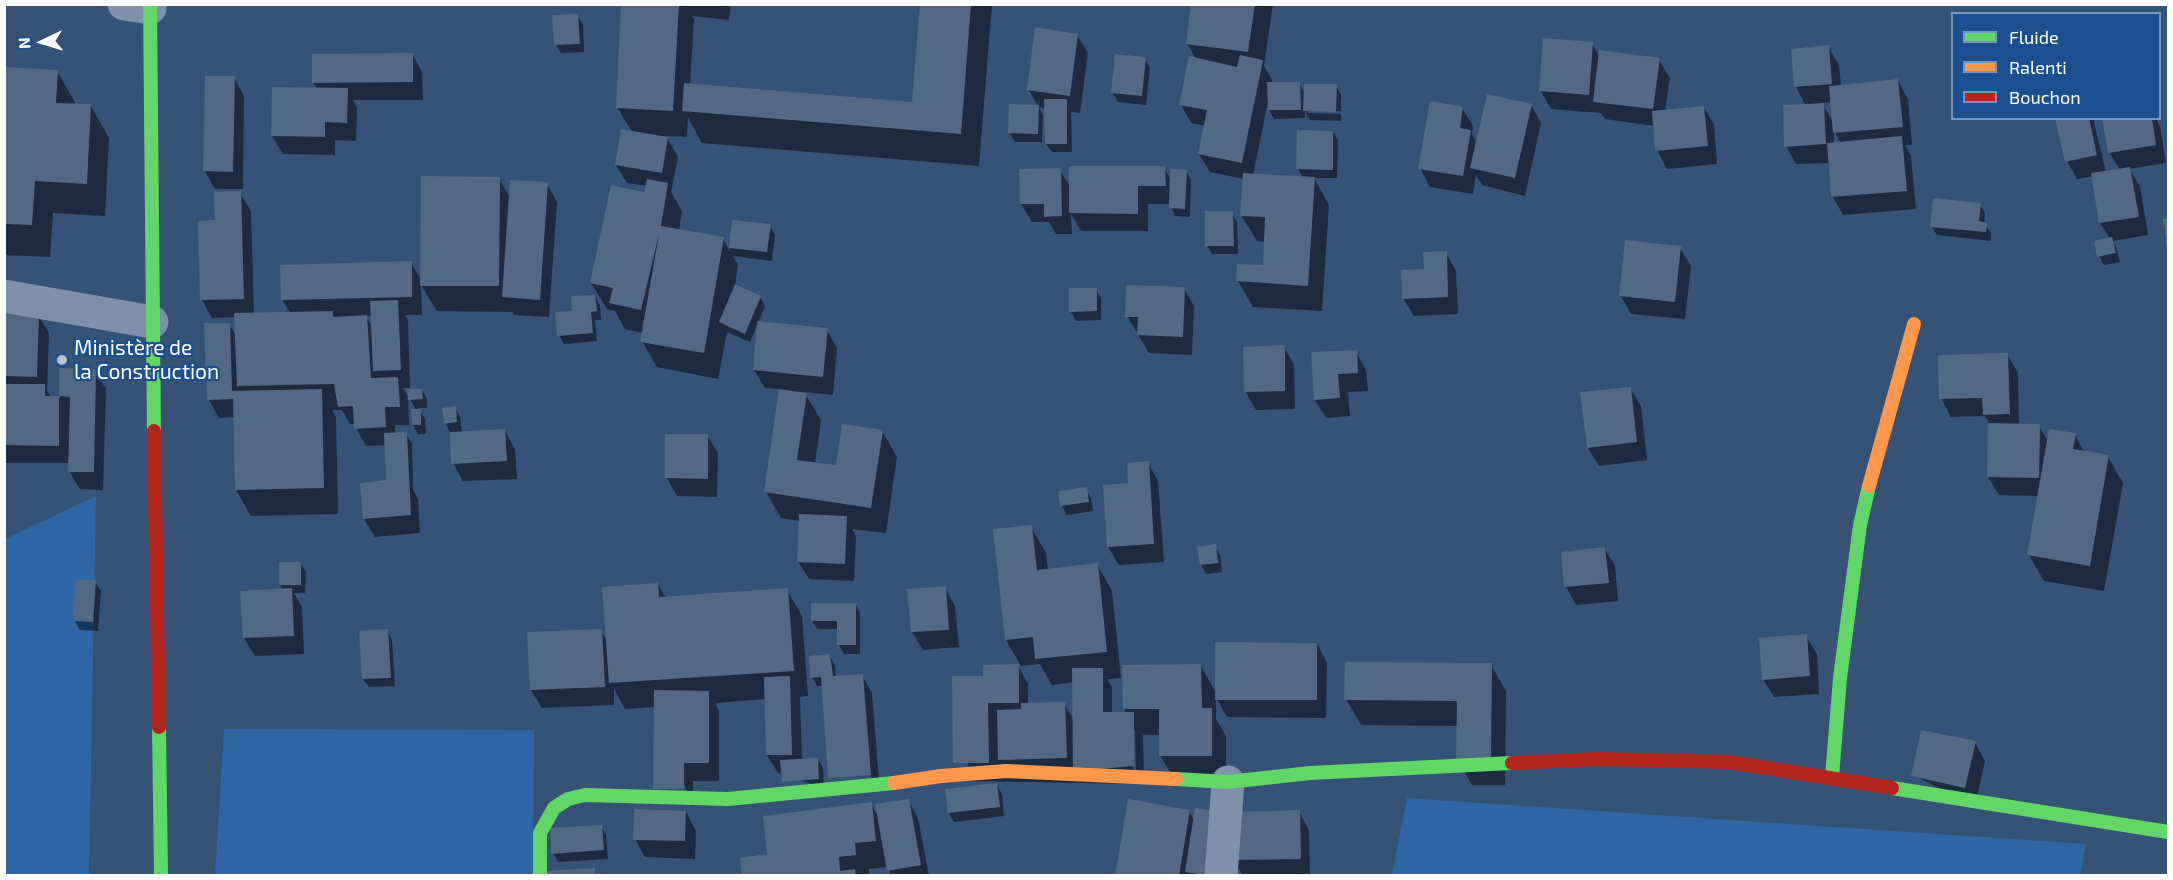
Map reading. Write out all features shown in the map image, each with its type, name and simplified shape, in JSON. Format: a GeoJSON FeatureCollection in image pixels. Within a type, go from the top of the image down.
{"type":"FeatureCollection","features":[{"type":"Feature","properties":{"kind":"street"},"geometry":{"type":"LineString","coordinates":[[141,6],[152,322],[161,876]]}},
{"type":"Feature","properties":{"kind":"street"},"geometry":{"type":"LineString","coordinates":[[4,296],[152,322]]}},
{"type":"Feature","properties":{"kind":"street"},"geometry":{"type":"LineString","coordinates":[[1832,777],[1840,678],[1860,525],[1872,471],[1914,324]]}},
{"type":"Feature","properties":{"kind":"street"},"geometry":{"type":"LineString","coordinates":[[540,876],[540,833],[554,808],[568,799],[585,795],[728,799],[1006,771],[1228,782],[1310,773],[1599,759],[1728,762],[2169,832]]}},
{"type":"Feature","properties":{"kind":"street"},"geometry":{"type":"LineString","coordinates":[[1221,876],[1228,782]]}},
{"type":"Feature","properties":{"kind":"shaded area"},"geometry":{"type":"Polygon","coordinates":[[[96,496],[89,875],[5,876],[5,539],[96,496]]]}},
{"type":"Feature","properties":{"kind":"shaded area"},"geometry":{"type":"Polygon","coordinates":[[[224,729],[534,730],[533,875],[215,876],[224,729]]]}},
{"type":"Feature","properties":{"kind":"shaded area"},"geometry":{"type":"Polygon","coordinates":[[[1407,798],[2086,844],[2080,876],[1392,875],[1407,798]]]}},
{"type":"Feature","properties":{"kind":"building"},"geometry":{"type":"Polygon","coordinates":[[[621,4],[679,4],[673,111],[616,108],[621,4]]]}},
{"type":"Feature","properties":{"kind":"building"},"geometry":{"type":"Polygon","coordinates":[[[920,4],[971,4],[961,134],[682,111],[684,83],[912,102],[920,4]]]}},
{"type":"Feature","properties":{"kind":"building"},"geometry":{"type":"Polygon","coordinates":[[[1191,4],[1255,4],[1248,52],[1186,44],[1191,4]]]}},
{"type":"Feature","properties":{"kind":"building"},"geometry":{"type":"Polygon","coordinates":[[[578,14],[580,44],[554,45],[552,15],[578,14]]]}},
{"type":"Feature","properties":{"kind":"building"},"geometry":{"type":"Polygon","coordinates":[[[1035,27],[1078,34],[1070,96],[1027,90],[1035,27]]]}},
{"type":"Feature","properties":{"kind":"building"},"geometry":{"type":"Polygon","coordinates":[[[1543,38],[1593,42],[1589,95],[1539,91],[1543,38]]]}},
{"type":"Feature","properties":{"kind":"building"},"geometry":{"type":"Polygon","coordinates":[[[1829,45],[1832,84],[1794,87],[1791,49],[1829,45]]]}},
{"type":"Feature","properties":{"kind":"building"},"geometry":{"type":"Polygon","coordinates":[[[1599,50],[1660,58],[1653,109],[1593,102],[1599,50]]]}},
{"type":"Feature","properties":{"kind":"building"},"geometry":{"type":"Polygon","coordinates":[[[413,53],[413,82],[312,83],[312,54],[413,53]]]}},
{"type":"Feature","properties":{"kind":"building"},"geometry":{"type":"Polygon","coordinates":[[[1115,54],[1146,57],[1142,96],[1111,93],[1115,54]]]}},
{"type":"Feature","properties":{"kind":"building"},"geometry":{"type":"Polygon","coordinates":[[[1240,55],[1263,60],[1242,163],[1198,154],[1207,110],[1179,105],[1189,56],[1237,67],[1240,55]]]}},
{"type":"Feature","properties":{"kind":"building"},"geometry":{"type":"Polygon","coordinates":[[[5,67],[58,70],[56,103],[91,104],[87,184],[35,181],[32,225],[5,224],[5,67]]]}},
{"type":"Feature","properties":{"kind":"building"},"geometry":{"type":"Polygon","coordinates":[[[205,76],[235,76],[233,172],[203,171],[205,76]]]}},
{"type":"Feature","properties":{"kind":"building"},"geometry":{"type":"Polygon","coordinates":[[[1898,79],[1903,127],[1833,133],[1829,86],[1898,79]]]}},
{"type":"Feature","properties":{"kind":"building"},"geometry":{"type":"Polygon","coordinates":[[[1267,82],[1300,82],[1301,110],[1268,110],[1267,82]]]}},
{"type":"Feature","properties":{"kind":"building"},"geometry":{"type":"Polygon","coordinates":[[[1304,84],[1337,84],[1336,112],[1303,111],[1304,84]]]}},
{"type":"Feature","properties":{"kind":"building"},"geometry":{"type":"Polygon","coordinates":[[[272,87],[348,88],[347,123],[325,122],[325,137],[271,136],[272,87]]]}},
{"type":"Feature","properties":{"kind":"building"},"geometry":{"type":"Polygon","coordinates":[[[1487,94],[1532,104],[1515,178],[1470,168],[1487,94]]]}},
{"type":"Feature","properties":{"kind":"building"},"geometry":{"type":"Polygon","coordinates":[[[1044,99],[1067,99],[1067,144],[1045,144],[1044,99]]]}},
{"type":"Feature","properties":{"kind":"building"},"geometry":{"type":"Polygon","coordinates":[[[1430,101],[1463,107],[1460,128],[1471,130],[1463,176],[1418,169],[1430,101]]]}},
{"type":"Feature","properties":{"kind":"building"},"geometry":{"type":"Polygon","coordinates":[[[1824,103],[1826,144],[1784,147],[1783,105],[1824,103]]]}},
{"type":"Feature","properties":{"kind":"building"},"geometry":{"type":"Polygon","coordinates":[[[1009,104],[1039,105],[1038,134],[1008,133],[1009,104]]]}},
{"type":"Feature","properties":{"kind":"building"},"geometry":{"type":"Polygon","coordinates":[[[1704,106],[1708,146],[1655,151],[1652,111],[1704,106]]]}},
{"type":"Feature","properties":{"kind":"building"},"geometry":{"type":"Polygon","coordinates":[[[2055,120],[2089,120],[2097,155],[2065,162],[2055,120]]]}},
{"type":"Feature","properties":{"kind":"building"},"geometry":{"type":"Polygon","coordinates":[[[2102,120],[2152,120],[2156,145],[2108,153],[2102,120]]]}},
{"type":"Feature","properties":{"kind":"building"},"geometry":{"type":"Polygon","coordinates":[[[621,129],[668,137],[662,173],[615,165],[621,129]]]}},
{"type":"Feature","properties":{"kind":"building"},"geometry":{"type":"Polygon","coordinates":[[[1297,130],[1333,131],[1333,170],[1296,169],[1297,130]]]}},
{"type":"Feature","properties":{"kind":"building"},"geometry":{"type":"Polygon","coordinates":[[[1902,136],[1907,191],[1831,197],[1827,143],[1902,136]]]}},
{"type":"Feature","properties":{"kind":"building"},"geometry":{"type":"Polygon","coordinates":[[[1069,166],[1165,166],[1166,186],[1138,186],[1138,214],[1069,213],[1069,166]]]}},
{"type":"Feature","properties":{"kind":"building"},"geometry":{"type":"Polygon","coordinates":[[[2130,167],[2139,217],[2099,223],[2091,173],[2130,167]]]}},
{"type":"Feature","properties":{"kind":"building"},"geometry":{"type":"Polygon","coordinates":[[[1061,168],[1062,216],[1044,217],[1044,204],[1020,204],[1019,169],[1061,168]]]}},
{"type":"Feature","properties":{"kind":"building"},"geometry":{"type":"Polygon","coordinates":[[[1170,169],[1187,170],[1185,209],[1169,208],[1170,169]]]}},
{"type":"Feature","properties":{"kind":"building"},"geometry":{"type":"Polygon","coordinates":[[[1243,173],[1315,177],[1308,286],[1236,281],[1237,264],[1263,265],[1265,217],[1240,216],[1243,173]]]}},
{"type":"Feature","properties":{"kind":"building"},"geometry":{"type":"Polygon","coordinates":[[[421,176],[500,177],[499,286],[420,286],[421,176]]]}},
{"type":"Feature","properties":{"kind":"building"},"geometry":{"type":"Polygon","coordinates":[[[647,179],[668,183],[661,226],[724,237],[704,353],[640,342],[659,234],[641,310],[609,303],[613,288],[590,283],[611,185],[644,192],[647,179]]]}},
{"type":"Feature","properties":{"kind":"building"},"geometry":{"type":"Polygon","coordinates":[[[510,180],[548,182],[540,300],[502,297],[510,180]]]}},
{"type":"Feature","properties":{"kind":"building"},"geometry":{"type":"Polygon","coordinates":[[[241,191],[244,299],[200,300],[198,221],[215,220],[214,192],[241,191]]]}},
{"type":"Feature","properties":{"kind":"building"},"geometry":{"type":"Polygon","coordinates":[[[1933,198],[1981,203],[1979,221],[1987,223],[1986,232],[1930,227],[1933,198]]]}},
{"type":"Feature","properties":{"kind":"building"},"geometry":{"type":"Polygon","coordinates":[[[1205,211],[1233,211],[1234,246],[1205,246],[1205,211]]]}},
{"type":"Feature","properties":{"kind":"building"},"geometry":{"type":"Polygon","coordinates":[[[2163,219],[2168,219],[2168,245],[2167,245],[2163,219]]]}},
{"type":"Feature","properties":{"kind":"building"},"geometry":{"type":"Polygon","coordinates":[[[732,220],[771,224],[767,252],[729,248],[732,220]]]}},
{"type":"Feature","properties":{"kind":"building"},"geometry":{"type":"Polygon","coordinates":[[[2112,237],[2116,253],[2097,257],[2094,241],[2112,237]]]}},
{"type":"Feature","properties":{"kind":"building"},"geometry":{"type":"Polygon","coordinates":[[[1625,240],[1681,246],[1675,302],[1619,296],[1625,240]]]}},
{"type":"Feature","properties":{"kind":"building"},"geometry":{"type":"Polygon","coordinates":[[[1447,251],[1448,297],[1402,299],[1401,270],[1424,269],[1423,252],[1447,251]]]}},
{"type":"Feature","properties":{"kind":"building"},"geometry":{"type":"Polygon","coordinates":[[[412,261],[412,297],[281,300],[280,265],[412,261]]]}},
{"type":"Feature","properties":{"kind":"building"},"geometry":{"type":"Polygon","coordinates":[[[735,284],[761,296],[745,334],[719,322],[735,284]]]}},
{"type":"Feature","properties":{"kind":"building"},"geometry":{"type":"Polygon","coordinates":[[[1126,285],[1185,287],[1183,337],[1137,335],[1138,317],[1125,317],[1126,285]]]}},
{"type":"Feature","properties":{"kind":"building"},"geometry":{"type":"Polygon","coordinates":[[[1069,288],[1097,288],[1097,311],[1069,312],[1069,288]]]}},
{"type":"Feature","properties":{"kind":"building"},"geometry":{"type":"Polygon","coordinates":[[[595,295],[597,311],[591,312],[593,333],[557,336],[555,312],[572,311],[571,296],[595,295]]]}},
{"type":"Feature","properties":{"kind":"building"},"geometry":{"type":"Polygon","coordinates":[[[398,300],[401,370],[373,371],[370,301],[398,300]]]}},
{"type":"Feature","properties":{"kind":"building"},"geometry":{"type":"Polygon","coordinates":[[[333,311],[333,317],[367,315],[371,378],[398,377],[400,407],[385,407],[386,427],[354,429],[353,406],[338,407],[334,384],[237,386],[234,313],[333,311]]]}},
{"type":"Feature","properties":{"kind":"building"},"geometry":{"type":"Polygon","coordinates":[[[4,312],[39,314],[37,377],[4,376],[4,312]]]}},
{"type":"Feature","properties":{"kind":"building"},"geometry":{"type":"Polygon","coordinates":[[[757,321],[828,328],[823,377],[753,370],[757,321]]]}},
{"type":"Feature","properties":{"kind":"building"},"geometry":{"type":"Polygon","coordinates":[[[204,323],[230,323],[232,391],[322,389],[324,488],[235,490],[233,399],[207,400],[204,323]]]}},
{"type":"Feature","properties":{"kind":"building"},"geometry":{"type":"Polygon","coordinates":[[[1285,345],[1285,391],[1244,392],[1243,347],[1285,345]]]}},
{"type":"Feature","properties":{"kind":"building"},"geometry":{"type":"Polygon","coordinates":[[[1357,350],[1358,373],[1338,374],[1340,398],[1314,400],[1311,352],[1357,350]]]}},
{"type":"Feature","properties":{"kind":"building"},"geometry":{"type":"Polygon","coordinates":[[[2008,353],[2010,414],[1983,415],[1982,398],[1939,399],[1938,355],[2008,353]]]}},
{"type":"Feature","properties":{"kind":"building"},"geometry":{"type":"Polygon","coordinates":[[[59,368],[96,369],[94,472],[68,472],[70,397],[59,396],[59,368]]]}},
{"type":"Feature","properties":{"kind":"building"},"geometry":{"type":"Polygon","coordinates":[[[4,384],[45,384],[45,396],[59,396],[59,446],[4,445],[4,384]]]}},
{"type":"Feature","properties":{"kind":"building"},"geometry":{"type":"Polygon","coordinates":[[[1631,387],[1637,442],[1587,448],[1580,392],[1631,387]]]}},
{"type":"Feature","properties":{"kind":"building"},"geometry":{"type":"Polygon","coordinates":[[[407,389],[422,389],[423,399],[408,400],[407,389]]]}},
{"type":"Feature","properties":{"kind":"building"},"geometry":{"type":"Polygon","coordinates":[[[779,389],[807,393],[797,460],[836,465],[842,424],[883,430],[871,508],[764,492],[779,389]]]}},
{"type":"Feature","properties":{"kind":"building"},"geometry":{"type":"Polygon","coordinates":[[[456,406],[457,422],[444,424],[442,408],[456,406]]]}},
{"type":"Feature","properties":{"kind":"building"},"geometry":{"type":"Polygon","coordinates":[[[411,409],[421,409],[421,425],[412,425],[411,409]]]}},
{"type":"Feature","properties":{"kind":"building"},"geometry":{"type":"Polygon","coordinates":[[[1988,423],[2040,424],[2039,478],[1987,477],[1988,423]]]}},
{"type":"Feature","properties":{"kind":"building"},"geometry":{"type":"Polygon","coordinates":[[[505,429],[507,461],[451,464],[450,432],[505,429]]]}},
{"type":"Feature","properties":{"kind":"building"},"geometry":{"type":"Polygon","coordinates":[[[2049,429],[2076,433],[2073,449],[2109,455],[2090,566],[2027,555],[2049,429]]]}},
{"type":"Feature","properties":{"kind":"building"},"geometry":{"type":"Polygon","coordinates":[[[407,432],[411,515],[363,519],[360,483],[386,480],[384,433],[407,432]]]}},
{"type":"Feature","properties":{"kind":"building"},"geometry":{"type":"Polygon","coordinates":[[[665,434],[708,434],[708,479],[665,478],[665,434]]]}},
{"type":"Feature","properties":{"kind":"building"},"geometry":{"type":"Polygon","coordinates":[[[1149,461],[1154,544],[1107,547],[1103,485],[1128,483],[1127,463],[1149,461]]]}},
{"type":"Feature","properties":{"kind":"building"},"geometry":{"type":"Polygon","coordinates":[[[1087,487],[1089,502],[1060,506],[1058,491],[1087,487]]]}},
{"type":"Feature","properties":{"kind":"building"},"geometry":{"type":"Polygon","coordinates":[[[799,514],[847,516],[845,564],[797,562],[799,514]]]}},
{"type":"Feature","properties":{"kind":"building"},"geometry":{"type":"Polygon","coordinates":[[[1032,525],[1037,570],[1098,563],[1107,652],[1035,659],[1033,637],[1005,640],[993,529],[1032,525]]]}},
{"type":"Feature","properties":{"kind":"building"},"geometry":{"type":"Polygon","coordinates":[[[1216,544],[1218,563],[1200,565],[1197,547],[1216,544]]]}},
{"type":"Feature","properties":{"kind":"building"},"geometry":{"type":"Polygon","coordinates":[[[1605,547],[1609,583],[1564,587],[1561,552],[1605,547]]]}},
{"type":"Feature","properties":{"kind":"building"},"geometry":{"type":"Polygon","coordinates":[[[279,562],[301,562],[301,585],[279,585],[279,562]]]}},
{"type":"Feature","properties":{"kind":"building"},"geometry":{"type":"Polygon","coordinates":[[[76,579],[96,580],[93,622],[73,621],[76,579]]]}},
{"type":"Feature","properties":{"kind":"building"},"geometry":{"type":"Polygon","coordinates":[[[658,583],[659,597],[788,588],[794,671],[609,683],[602,587],[658,583]]]}},
{"type":"Feature","properties":{"kind":"building"},"geometry":{"type":"Polygon","coordinates":[[[946,586],[949,630],[911,632],[907,589],[946,586]]]}},
{"type":"Feature","properties":{"kind":"building"},"geometry":{"type":"Polygon","coordinates":[[[292,588],[294,636],[243,638],[240,591],[292,588]]]}},
{"type":"Feature","properties":{"kind":"building"},"geometry":{"type":"Polygon","coordinates":[[[811,603],[856,603],[856,645],[837,645],[837,621],[811,621],[811,603]]]}},
{"type":"Feature","properties":{"kind":"building"},"geometry":{"type":"Polygon","coordinates":[[[388,629],[391,678],[362,679],[359,631],[388,629]]]}},
{"type":"Feature","properties":{"kind":"building"},"geometry":{"type":"Polygon","coordinates":[[[602,629],[605,687],[530,690],[527,632],[602,629]]]}},
{"type":"Feature","properties":{"kind":"building"},"geometry":{"type":"Polygon","coordinates":[[[1807,634],[1810,676],[1762,680],[1759,638],[1807,634]]]}},
{"type":"Feature","properties":{"kind":"building"},"geometry":{"type":"Polygon","coordinates":[[[1215,642],[1317,643],[1317,700],[1215,700],[1215,642]]]}},
{"type":"Feature","properties":{"kind":"building"},"geometry":{"type":"Polygon","coordinates":[[[830,654],[833,676],[863,674],[871,775],[828,778],[821,677],[810,678],[809,656],[830,654]]]}},
{"type":"Feature","properties":{"kind":"building"},"geometry":{"type":"Polygon","coordinates":[[[1345,662],[1492,663],[1491,759],[1456,759],[1457,701],[1344,700],[1345,662]]]}},
{"type":"Feature","properties":{"kind":"building"},"geometry":{"type":"Polygon","coordinates":[[[1019,664],[1019,703],[988,703],[989,763],[953,763],[952,676],[983,676],[983,665],[1019,664]]]}},
{"type":"Feature","properties":{"kind":"building"},"geometry":{"type":"Polygon","coordinates":[[[1201,664],[1202,708],[1212,708],[1212,756],[1159,756],[1159,709],[1123,709],[1122,665],[1201,664]]]}},
{"type":"Feature","properties":{"kind":"building"},"geometry":{"type":"Polygon","coordinates":[[[1072,668],[1103,668],[1103,712],[1134,712],[1134,766],[1073,771],[1072,668]]]}},
{"type":"Feature","properties":{"kind":"building"},"geometry":{"type":"Polygon","coordinates":[[[790,676],[792,755],[766,755],[764,677],[790,676]]]}},
{"type":"Feature","properties":{"kind":"building"},"geometry":{"type":"Polygon","coordinates":[[[654,690],[709,691],[709,763],[684,763],[684,789],[653,789],[654,690]]]}},
{"type":"Feature","properties":{"kind":"building"},"geometry":{"type":"Polygon","coordinates":[[[1065,702],[1067,758],[998,760],[997,710],[1021,709],[1021,703],[1065,702]]]}},
{"type":"Feature","properties":{"kind":"building"},"geometry":{"type":"Polygon","coordinates":[[[1921,730],[1976,741],[1965,788],[1911,776],[1921,730]]]}},
{"type":"Feature","properties":{"kind":"building"},"geometry":{"type":"Polygon","coordinates":[[[818,758],[819,779],[782,782],[780,760],[818,758]]]}},
{"type":"Feature","properties":{"kind":"building"},"geometry":{"type":"Polygon","coordinates":[[[997,783],[1000,807],[948,813],[945,789],[997,783]]]}},
{"type":"Feature","properties":{"kind":"building"},"geometry":{"type":"Polygon","coordinates":[[[909,799],[921,865],[887,871],[875,804],[909,799]]]}},
{"type":"Feature","properties":{"kind":"building"},"geometry":{"type":"Polygon","coordinates":[[[1128,799],[1190,810],[1179,876],[1115,876],[1128,799]]]}},
{"type":"Feature","properties":{"kind":"building"},"geometry":{"type":"Polygon","coordinates":[[[872,802],[876,841],[855,843],[856,855],[839,857],[840,871],[855,869],[856,876],[742,876],[740,858],[767,854],[763,816],[872,802]]]}},
{"type":"Feature","properties":{"kind":"building"},"geometry":{"type":"Polygon","coordinates":[[[1195,808],[1221,812],[1211,876],[1185,872],[1195,808]]]}},
{"type":"Feature","properties":{"kind":"building"},"geometry":{"type":"Polygon","coordinates":[[[634,809],[686,811],[685,841],[633,840],[634,809]]]}},
{"type":"Feature","properties":{"kind":"building"},"geometry":{"type":"Polygon","coordinates":[[[1300,810],[1301,859],[1233,860],[1232,812],[1300,810]]]}},
{"type":"Feature","properties":{"kind":"building"},"geometry":{"type":"Polygon","coordinates":[[[602,825],[604,850],[551,854],[550,828],[602,825]]]}},
{"type":"Feature","properties":{"kind":"building"},"geometry":{"type":"Polygon","coordinates":[[[595,868],[595,876],[546,876],[546,871],[595,868]]]}},
{"type":"Feature","properties":{"kind":"traffic: fast"},"geometry":{"type":"LineString","coordinates":[[150,4],[154,431]]}},
{"type":"Feature","properties":{"kind":"traffic: fast"},"geometry":{"type":"LineString","coordinates":[[1832,777],[1840,678],[1860,525],[1869,486]]}},
{"type":"Feature","properties":{"kind":"traffic: fast"},"geometry":{"type":"LineString","coordinates":[[159,727],[161,876]]}},
{"type":"Feature","properties":{"kind":"traffic: fast"},"geometry":{"type":"LineString","coordinates":[[1176,779],[1228,782],[1310,773],[1512,763]]}},
{"type":"Feature","properties":{"kind":"traffic: fast"},"geometry":{"type":"LineString","coordinates":[[540,876],[540,833],[554,808],[568,799],[585,795],[728,799],[894,783]]}},
{"type":"Feature","properties":{"kind":"traffic: fast"},"geometry":{"type":"LineString","coordinates":[[1892,788],[2168,832]]}},
{"type":"Feature","properties":{"kind":"traffic: slow"},"geometry":{"type":"LineString","coordinates":[[1869,486],[1914,324]]}},
{"type":"Feature","properties":{"kind":"traffic: slow"},"geometry":{"type":"LineString","coordinates":[[894,783],[941,776],[1006,771],[1176,779]]}},
{"type":"Feature","properties":{"kind":"traffic: jam"},"geometry":{"type":"LineString","coordinates":[[154,431],[159,727]]}},
{"type":"Feature","properties":{"kind":"traffic: jam"},"geometry":{"type":"LineString","coordinates":[[1512,763],[1599,759],[1729,762],[1892,788]]}},
{"type":"Feature","properties":{"kind":"place","name":"Ministère de la Construction"},"geometry":{"type":"Point","coordinates":[62,360]}}]}
